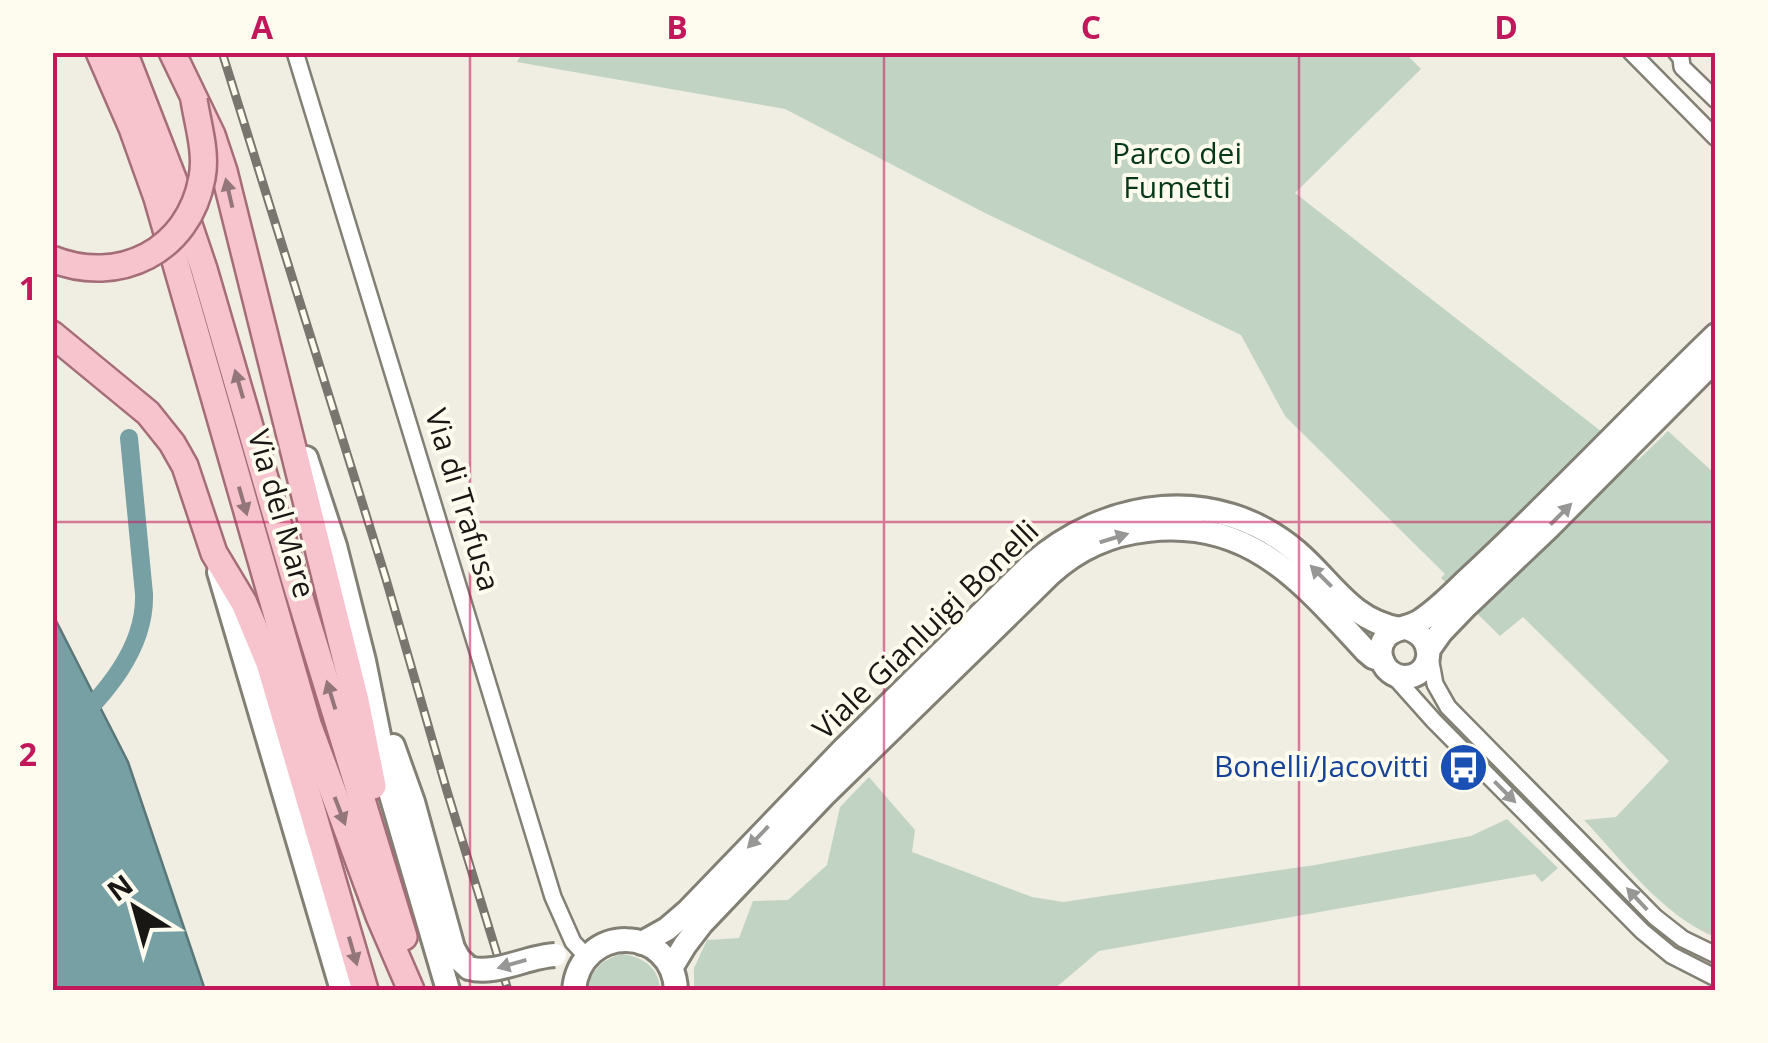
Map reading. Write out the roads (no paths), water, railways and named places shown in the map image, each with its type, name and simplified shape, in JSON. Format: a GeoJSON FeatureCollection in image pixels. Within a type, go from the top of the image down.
{"type":"FeatureCollection","features":[{"type":"Feature","properties":{"kind":"main road","name":"Via del Mare"},"geometry":{"type":"LineString","coordinates":[[99,52],[142,155],[180,272],[308,724],[379,916],[414,990]]}},
{"type":"Feature","properties":{"kind":"main road","name":"Via del Mare"},"geometry":{"type":"LineString","coordinates":[[124,52],[204,269],[404,938],[414,990]]}},
{"type":"Feature","properties":{"kind":"main road"},"geometry":{"type":"LineString","coordinates":[[172,52],[220,160],[356,702],[404,938]]}},
{"type":"Feature","properties":{"kind":"main road"},"geometry":{"type":"LineString","coordinates":[[52,260],[87,268],[120,267],[147,256],[178,232],[192,209],[202,178],[203,158],[194,100]]}},
{"type":"Feature","properties":{"kind":"main road"},"geometry":{"type":"LineString","coordinates":[[52,334],[131,397],[163,430],[190,477],[214,552],[244,603],[262,644],[365,990]]}},
{"type":"Feature","properties":{"kind":"street","name":"Via di Trafusa"},"geometry":{"type":"LineString","coordinates":[[295,52],[548,883],[568,934],[585,959]]}},
{"type":"Feature","properties":{"kind":"street"},"geometry":{"type":"LineString","coordinates":[[1631,52],[1716,138]]}},
{"type":"Feature","properties":{"kind":"street"},"geometry":{"type":"LineString","coordinates":[[1676,52],[1682,67],[1716,100]]}},
{"type":"Feature","properties":{"kind":"street"},"geometry":{"type":"LineString","coordinates":[[252,288],[335,546],[364,660],[391,795],[448,990]]}},
{"type":"Feature","properties":{"kind":"street"},"geometry":{"type":"LineString","coordinates":[[1460,600],[1388,635],[1380,653],[1385,666],[1396,676],[1412,676],[1425,665],[1429,649],[1460,600],[1620,442],[1716,335]]}},
{"type":"Feature","properties":{"kind":"street"},"geometry":{"type":"LineString","coordinates":[[1620,442],[1716,359]]}},
{"type":"Feature","properties":{"kind":"street","name":"Viale Gianluigi Bonelli"},"geometry":{"type":"LineString","coordinates":[[642,943],[689,910],[845,748],[1030,566],[1092,524],[1159,508],[1208,511],[1239,519],[1287,544],[1362,616],[1403,629]]}},
{"type":"Feature","properties":{"kind":"street","name":"Viale Gianluigi Bonelli"},"geometry":{"type":"LineString","coordinates":[[674,979],[685,945],[702,924],[823,796],[1050,574],[1092,545],[1124,534],[1164,528],[1202,530],[1234,538],[1287,570],[1642,931],[1671,955],[1716,978]]}},
{"type":"Feature","properties":{"kind":"street"},"geometry":{"type":"LineString","coordinates":[[214,552],[342,990]]}},
{"type":"Feature","properties":{"kind":"street"},"geometry":{"type":"LineString","coordinates":[[1403,629],[1421,635],[1429,649],[1435,684],[1448,707],[1655,918],[1683,939],[1716,955]]}},
{"type":"Feature","properties":{"kind":"street"},"geometry":{"type":"LineString","coordinates":[[364,660],[413,802],[455,954],[469,968],[483,972],[555,954],[585,959]]}},
{"type":"Feature","properties":{"kind":"street"},"geometry":{"type":"LineString","coordinates":[[574,990],[585,959],[608,942],[625,940],[642,943],[659,953],[674,979]]}},
{"type":"Feature","properties":{"kind":"water"},"geometry":{"type":"Polygon","coordinates":[[[52,613],[128,762],[205,990],[53,990],[52,613]]]}},
{"type":"Feature","properties":{"kind":"waterway"},"geometry":{"type":"LineString","coordinates":[[52,748],[114,679],[136,639],[142,617],[144,594],[129,438]]}},
{"type":"Feature","properties":{"kind":"railway"},"geometry":{"type":"LineString","coordinates":[[222,52],[386,579],[508,990]]}},
{"type":"Feature","properties":{"kind":"place","name":"Bonelli/Jacovitti"},"geometry":{"type":"Point","coordinates":[1464,767]}},
{"type":"Feature","properties":{"kind":"park label","name":"Parco dei Fumetti"},"geometry":{"type":"Point","coordinates":[1177,171]}}]}
